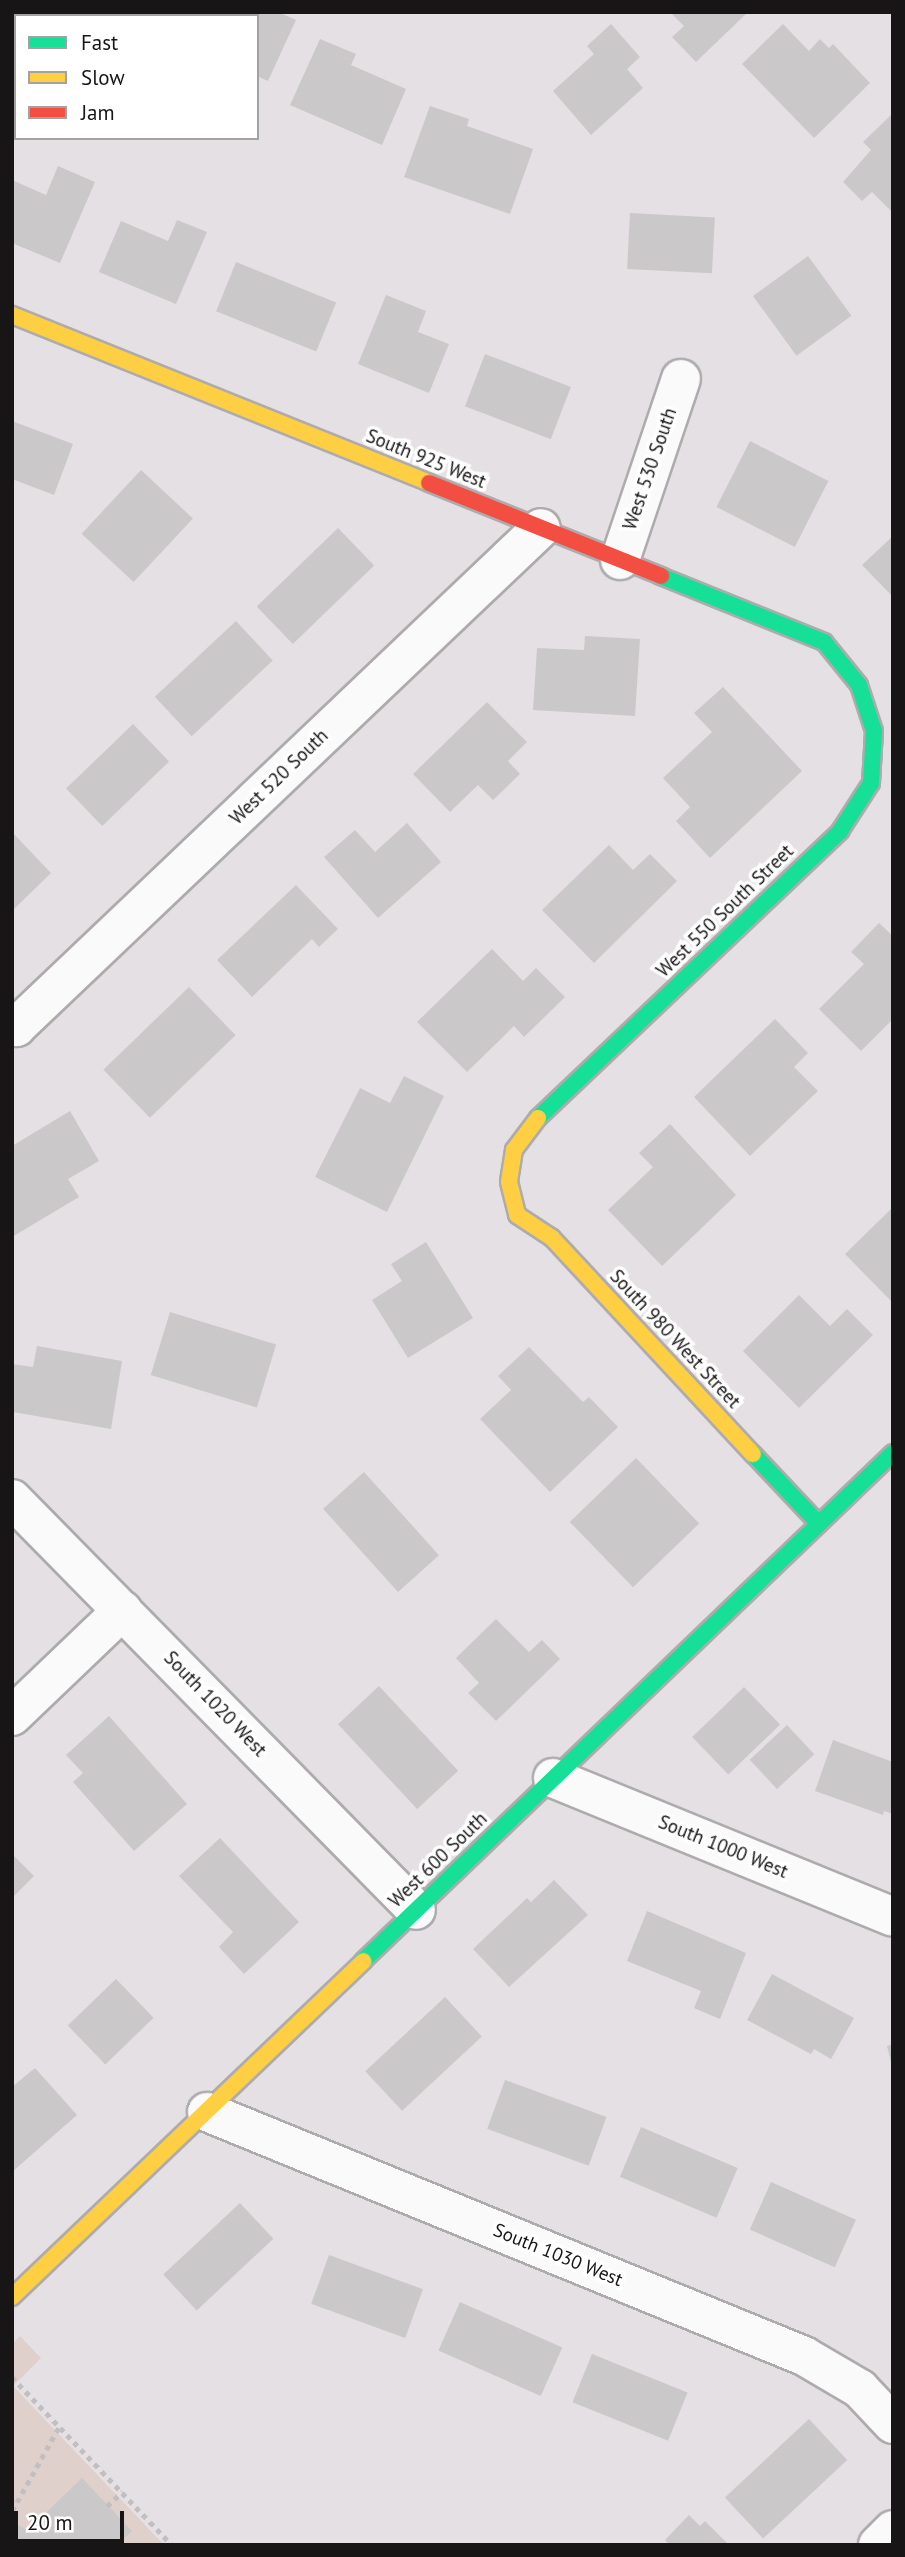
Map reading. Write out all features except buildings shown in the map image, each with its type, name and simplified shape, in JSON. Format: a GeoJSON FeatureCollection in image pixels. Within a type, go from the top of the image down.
{"type":"FeatureCollection","features":[{"type":"Feature","properties":{"kind":"street","name":"South 925 West"},"geometry":{"type":"LineString","coordinates":[[12,315],[824,642]]}},
{"type":"Feature","properties":{"kind":"street","name":"West 530 South"},"geometry":{"type":"LineString","coordinates":[[620,560],[681,379]]}},
{"type":"Feature","properties":{"kind":"street","name":"West 520 South"},"geometry":{"type":"LineString","coordinates":[[14,1025],[541,528]]}},
{"type":"Feature","properties":{"kind":"street","name":"West 550 South Street"},"geometry":{"type":"LineString","coordinates":[[509,1182],[514,1150],[536,1121],[839,831],[871,783],[874,730],[859,685],[824,642]]}},
{"type":"Feature","properties":{"kind":"street","name":"South 980 West Street"},"geometry":{"type":"LineString","coordinates":[[509,1182],[517,1215],[552,1238],[819,1524]]}},
{"type":"Feature","properties":{"kind":"street","name":"West 600 South"},"geometry":{"type":"LineString","coordinates":[[12,2297],[893,1453]]}},
{"type":"Feature","properties":{"kind":"street","name":"South 1020 West"},"geometry":{"type":"LineString","coordinates":[[12,1499],[416,1910]]}},
{"type":"Feature","properties":{"kind":"street"},"geometry":{"type":"LineString","coordinates":[[12,1716],[124,1610]]}},
{"type":"Feature","properties":{"kind":"street","name":"South 1000 West"},"geometry":{"type":"LineString","coordinates":[[553,1778],[893,1917]]}},
{"type":"Feature","properties":{"kind":"street","name":"South 1030 West"},"geometry":{"type":"LineString","coordinates":[[207,2112],[804,2356],[860,2389],[893,2424]]}},
{"type":"Feature","properties":{"kind":"street"},"geometry":{"type":"LineString","coordinates":[[878,2545],[893,2530]]}},
{"type":"Feature","properties":{"kind":"path"},"geometry":{"type":"LineString","coordinates":[[12,2377],[172,2545]]}},
{"type":"Feature","properties":{"kind":"path"},"geometry":{"type":"LineString","coordinates":[[12,2511],[60,2427]]}},
{"type":"Feature","properties":{"kind":"path"},"geometry":{"type":"LineString","coordinates":[[107,2506],[122,2492]]}},
{"type":"Feature","properties":{"kind":"shaded area"},"geometry":{"type":"Polygon","coordinates":[[[20,2336],[41,2358],[13,2386],[164,2545],[12,2545],[12,2344],[20,2336]]]}},
{"type":"Feature","properties":{"kind":"traffic: fast"},"geometry":{"type":"LineString","coordinates":[[538,1118],[840,831],[871,783],[874,731],[859,685],[824,642],[661,576]]}},
{"type":"Feature","properties":{"kind":"traffic: fast"},"geometry":{"type":"LineString","coordinates":[[363,1961],[893,1453]]}},
{"type":"Feature","properties":{"kind":"traffic: fast"},"geometry":{"type":"LineString","coordinates":[[753,1454],[819,1524]]}},
{"type":"Feature","properties":{"kind":"traffic: slow"},"geometry":{"type":"LineString","coordinates":[[12,315],[429,483]]}},
{"type":"Feature","properties":{"kind":"traffic: slow"},"geometry":{"type":"LineString","coordinates":[[538,1118],[514,1150],[509,1182],[517,1215],[552,1238],[753,1454]]}},
{"type":"Feature","properties":{"kind":"traffic: slow"},"geometry":{"type":"LineString","coordinates":[[12,2297],[363,1961]]}},
{"type":"Feature","properties":{"kind":"traffic: jam"},"geometry":{"type":"LineString","coordinates":[[429,483],[661,576]]}}]}
